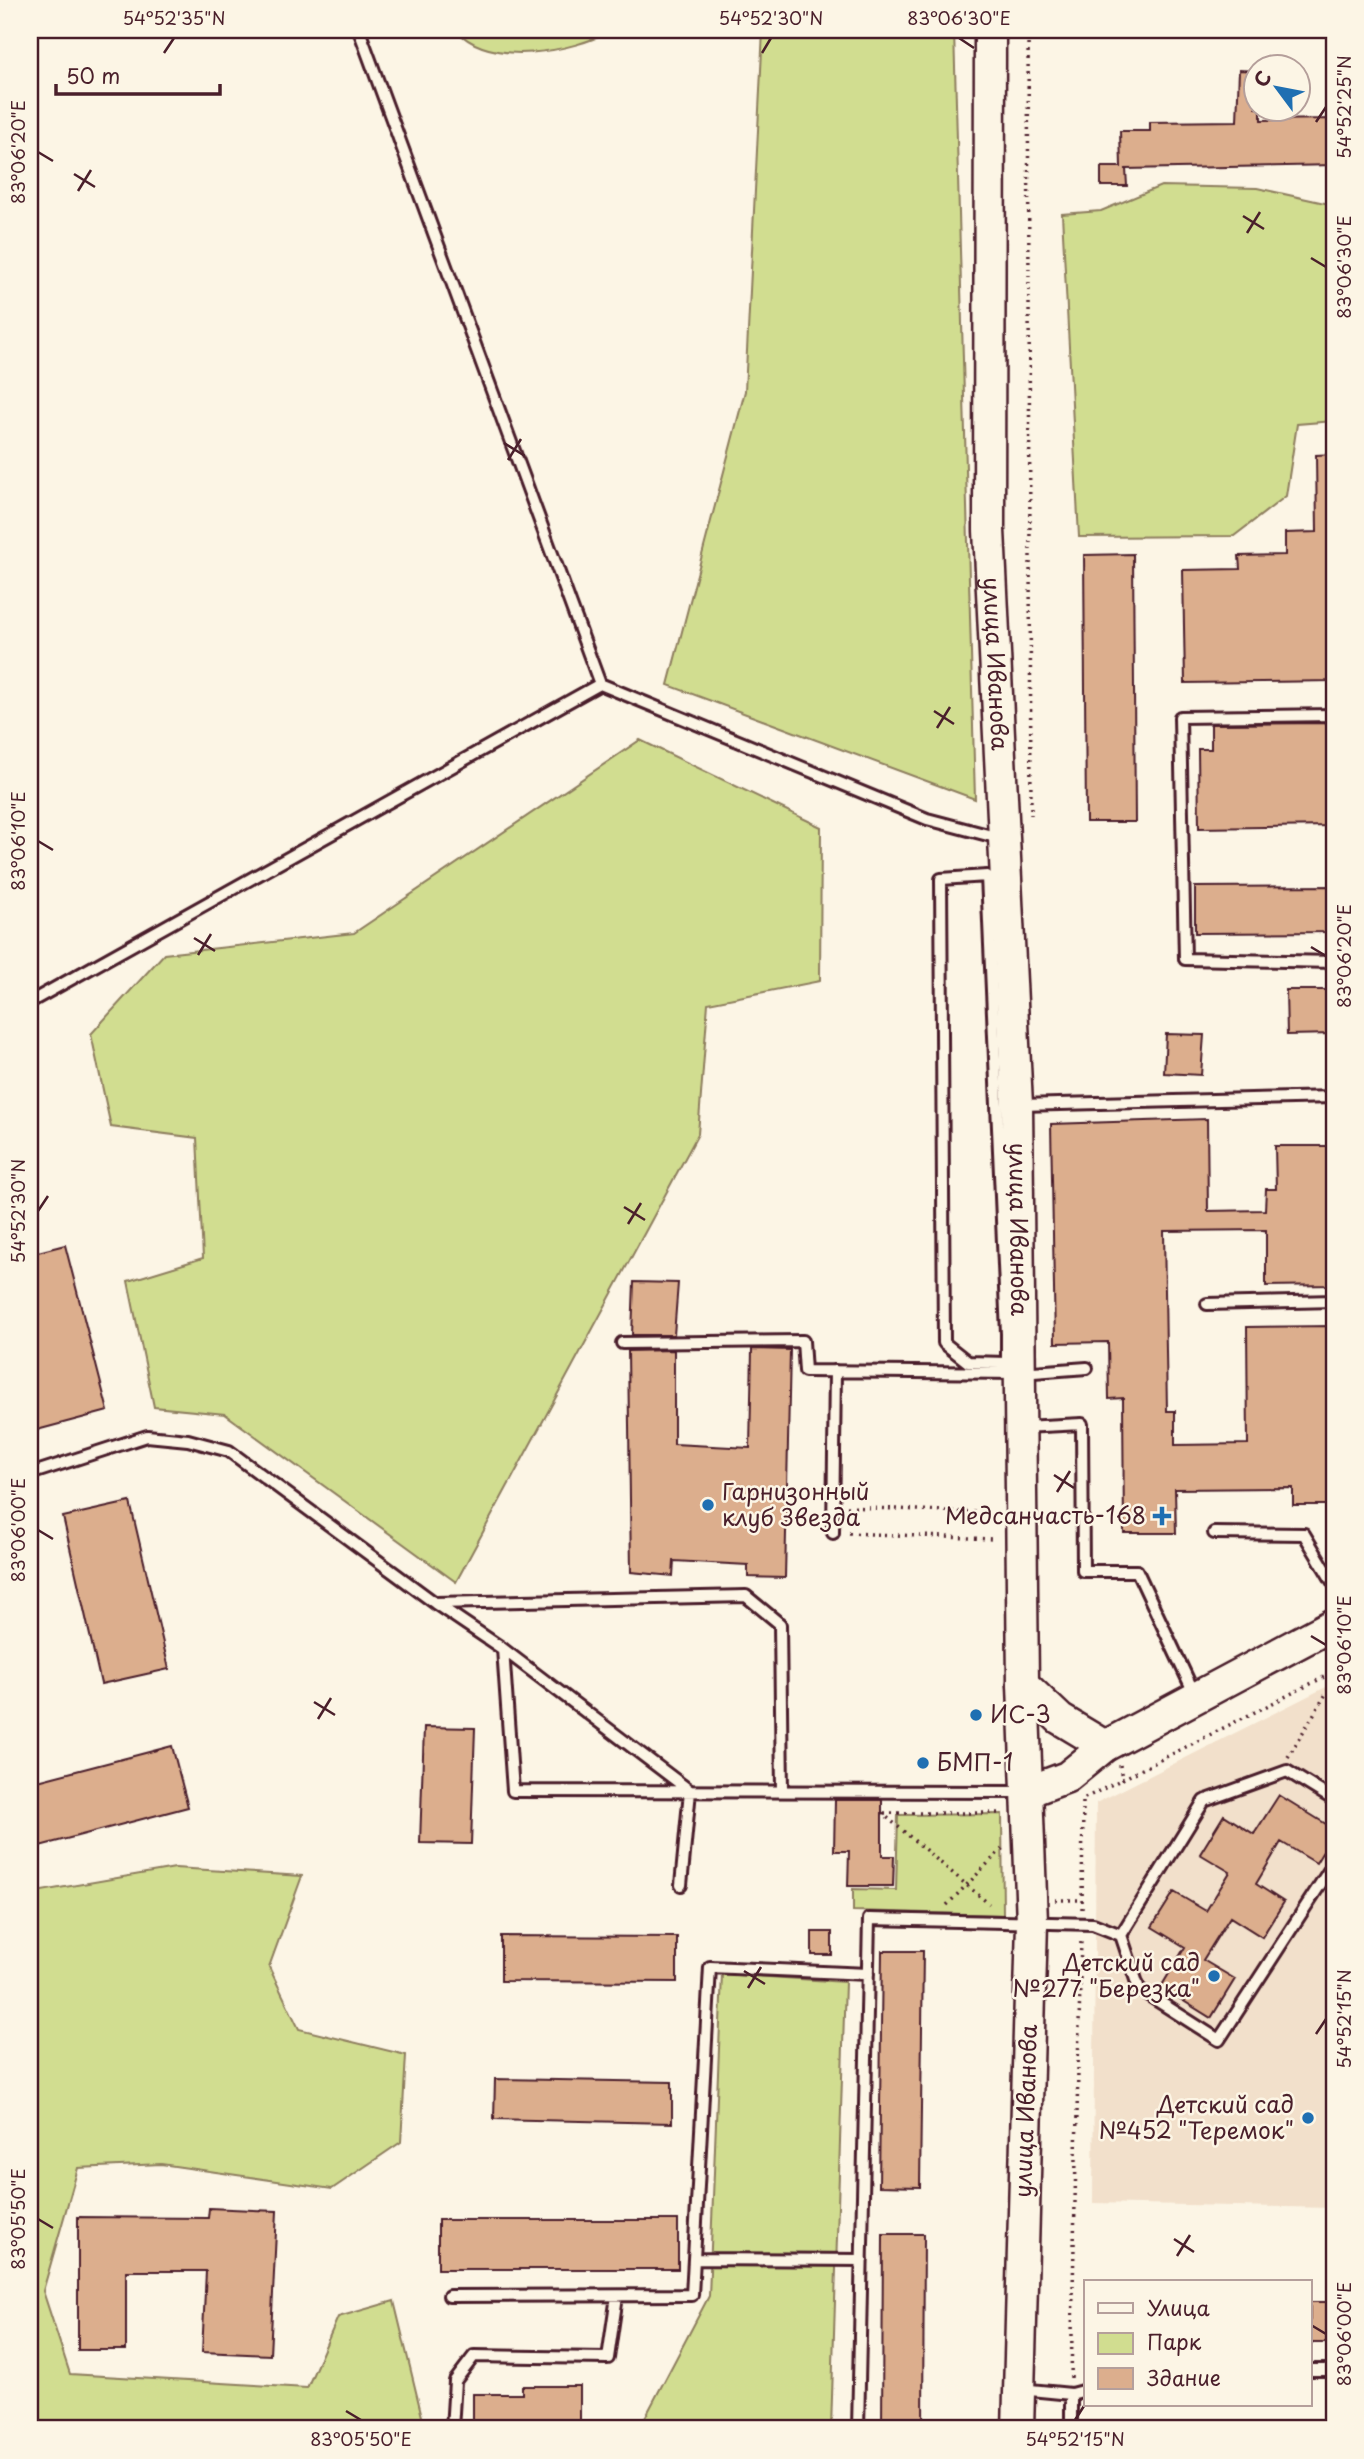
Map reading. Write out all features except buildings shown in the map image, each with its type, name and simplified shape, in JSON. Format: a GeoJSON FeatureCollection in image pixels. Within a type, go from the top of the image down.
{"type":"FeatureCollection","features":[{"type":"Feature","properties":{"kind":"main road","name":"улица Иванова"},"geometry":{"type":"LineString","coordinates":[[990,30],[989,530],[1017,1105],[1021,1427],[1023,1684],[1020,1802],[1018,2429]]}},
{"type":"Feature","properties":{"kind":"main road"},"geometry":{"type":"LineString","coordinates":[[1020,1802],[1068,1777],[1105,1746],[1195,1695],[1334,1624]]}},
{"type":"Feature","properties":{"kind":"main road"},"geometry":{"type":"LineString","coordinates":[[1023,1684],[1060,1719],[1105,1746]]}},
{"type":"Feature","properties":{"kind":"lane"},"geometry":{"type":"LineString","coordinates":[[359,30],[600,684],[927,819],[1006,840]]}},
{"type":"Feature","properties":{"kind":"lane"},"geometry":{"type":"LineString","coordinates":[[30,1002],[600,684]]}},
{"type":"Feature","properties":{"kind":"lane"},"geometry":{"type":"LineString","coordinates":[[1334,715],[1180,717],[1185,959],[1334,962]]}},
{"type":"Feature","properties":{"kind":"lane"},"geometry":{"type":"LineString","coordinates":[[987,876],[1007,1363],[968,1362],[944,1343],[941,879],[987,876]]}},
{"type":"Feature","properties":{"kind":"lane"},"geometry":{"type":"LineString","coordinates":[[1017,1105],[1334,1097]]}},
{"type":"Feature","properties":{"kind":"lane"},"geometry":{"type":"LineString","coordinates":[[1207,1304],[1334,1301]]}},
{"type":"Feature","properties":{"kind":"lane"},"geometry":{"type":"LineString","coordinates":[[622,1343],[803,1341],[805,1371],[1020,1373],[1087,1368]]}},
{"type":"Feature","properties":{"kind":"lane"},"geometry":{"type":"LineString","coordinates":[[833,1532],[835,1371]]}},
{"type":"Feature","properties":{"kind":"lane"},"geometry":{"type":"LineString","coordinates":[[1021,1427],[1082,1424],[1083,1571],[1137,1571],[1195,1695]]}},
{"type":"Feature","properties":{"kind":"lane"},"geometry":{"type":"LineString","coordinates":[[30,1474],[147,1436],[188,1440],[229,1451],[435,1603],[503,1649],[690,1791]]}},
{"type":"Feature","properties":{"kind":"lane"},"geometry":{"type":"LineString","coordinates":[[1214,1533],[1304,1534],[1334,1584]]}},
{"type":"Feature","properties":{"kind":"lane"},"geometry":{"type":"LineString","coordinates":[[435,1603],[746,1596],[780,1624],[782,1791]]}},
{"type":"Feature","properties":{"kind":"lane"},"geometry":{"type":"LineString","coordinates":[[503,1649],[513,1791],[782,1791],[1020,1802]]}},
{"type":"Feature","properties":{"kind":"lane"},"geometry":{"type":"LineString","coordinates":[[1121,1935],[1204,1801],[1287,1770],[1334,1800]]}},
{"type":"Feature","properties":{"kind":"lane"},"geometry":{"type":"LineString","coordinates":[[681,1885],[690,1791]]}},
{"type":"Feature","properties":{"kind":"lane"},"geometry":{"type":"LineString","coordinates":[[1121,1935],[1139,1989],[1219,2040],[1334,1863]]}},
{"type":"Feature","properties":{"kind":"lane"},"geometry":{"type":"LineString","coordinates":[[858,2429],[869,1919],[1082,1923],[1093,1924],[1121,1935]]}},
{"type":"Feature","properties":{"kind":"lane"},"geometry":{"type":"LineString","coordinates":[[449,2296],[692,2295],[710,1967],[868,1974]]}},
{"type":"Feature","properties":{"kind":"lane"},"geometry":{"type":"LineString","coordinates":[[694,2259],[862,2260]]}},
{"type":"Feature","properties":{"kind":"lane"},"geometry":{"type":"LineString","coordinates":[[452,2429],[455,2381],[474,2356],[608,2358],[617,2296]]}},
{"type":"Feature","properties":{"kind":"lane"},"geometry":{"type":"LineString","coordinates":[[1312,2370],[1334,2370]]}},
{"type":"Feature","properties":{"kind":"lane"},"geometry":{"type":"LineString","coordinates":[[1018,2389],[1071,2394],[1084,2391]]}},
{"type":"Feature","properties":{"kind":"lane"},"geometry":{"type":"LineString","coordinates":[[1071,2394],[1071,2429]]}},
{"type":"Feature","properties":{"kind":"path"},"geometry":{"type":"LineString","coordinates":[[1028,30],[1031,817]]}},
{"type":"Feature","properties":{"kind":"path"},"geometry":{"type":"LineString","coordinates":[[833,1506],[992,1513]]}},
{"type":"Feature","properties":{"kind":"path"},"geometry":{"type":"LineString","coordinates":[[833,1532],[992,1539]]}},
{"type":"Feature","properties":{"kind":"path"},"geometry":{"type":"LineString","coordinates":[[1071,2394],[1083,1799],[1334,1671]]}},
{"type":"Feature","properties":{"kind":"path"},"geometry":{"type":"LineString","coordinates":[[1279,1773],[1332,1684],[1328,1674]]}},
{"type":"Feature","properties":{"kind":"path"},"geometry":{"type":"LineString","coordinates":[[1020,1802],[882,1813],[965,1885],[1021,1921]]}},
{"type":"Feature","properties":{"kind":"path"},"geometry":{"type":"LineString","coordinates":[[933,1920],[1012,1839]]}},
{"type":"Feature","properties":{"kind":"shaded area","name":"Детский сад №277 \"Березка\""},"geometry":{"type":"Polygon","coordinates":[[[1334,1683],[1334,2208],[1093,2203],[1096,1803],[1334,1683]]]}},
{"type":"Feature","properties":{"kind":"green space"},"geometry":{"type":"Polygon","coordinates":[[[456,30],[613,30],[576,45],[555,50],[510,52],[471,42],[456,30]]]}},
{"type":"Feature","properties":{"kind":"green space"},"geometry":{"type":"Polygon","coordinates":[[[763,30],[954,30],[975,799],[668,685],[745,391],[763,30]]]}},
{"type":"Feature","properties":{"kind":"green space"},"geometry":{"type":"Polygon","coordinates":[[[1161,186],[1257,188],[1334,205],[1334,421],[1297,424],[1286,496],[1234,536],[1079,537],[1062,214],[1101,211],[1161,186]]]}},
{"type":"Feature","properties":{"kind":"green space"},"geometry":{"type":"Polygon","coordinates":[[[640,740],[821,827],[820,981],[708,1003],[698,1134],[456,1582],[225,1414],[154,1407],[128,1281],[203,1258],[197,1138],[111,1127],[91,1034],[164,954],[354,933],[640,740]]]}},
{"type":"Feature","properties":{"kind":"green space"},"geometry":{"type":"Polygon","coordinates":[[[1002,1814],[1003,1915],[853,1911],[853,1889],[896,1890],[898,1815],[1002,1814]]]}},
{"type":"Feature","properties":{"kind":"green space"},"geometry":{"type":"Polygon","coordinates":[[[175,1868],[302,1876],[269,1967],[299,2029],[406,2055],[401,2142],[332,2189],[161,2164],[78,2168],[43,2291],[70,2374],[307,2388],[338,2317],[394,2301],[425,2429],[30,2429],[30,1893],[175,1868]]]}},
{"type":"Feature","properties":{"kind":"green space"},"geometry":{"type":"Polygon","coordinates":[[[722,1974],[845,1982],[831,2429],[639,2429],[709,2296],[722,1974]]]}},
{"type":"Feature","properties":{"kind":"place","name":"Гарнизонный клуб Звезда"},"geometry":{"type":"Point","coordinates":[708,1505]}},
{"type":"Feature","properties":{"kind":"place","name":"Медсанчасть-168"},"geometry":{"type":"Point","coordinates":[1162,1516]}},
{"type":"Feature","properties":{"kind":"place","name":"ИС-3"},"geometry":{"type":"Point","coordinates":[976,1715]}},
{"type":"Feature","properties":{"kind":"place","name":"БМП-1"},"geometry":{"type":"Point","coordinates":[923,1763]}},
{"type":"Feature","properties":{"kind":"place","name":"Детский сад №277 \"Березка\""},"geometry":{"type":"Point","coordinates":[1214,1976]}},
{"type":"Feature","properties":{"kind":"place","name":"Детский сад №452 \"Теремок\""},"geometry":{"type":"Point","coordinates":[1308,2118]}}]}
